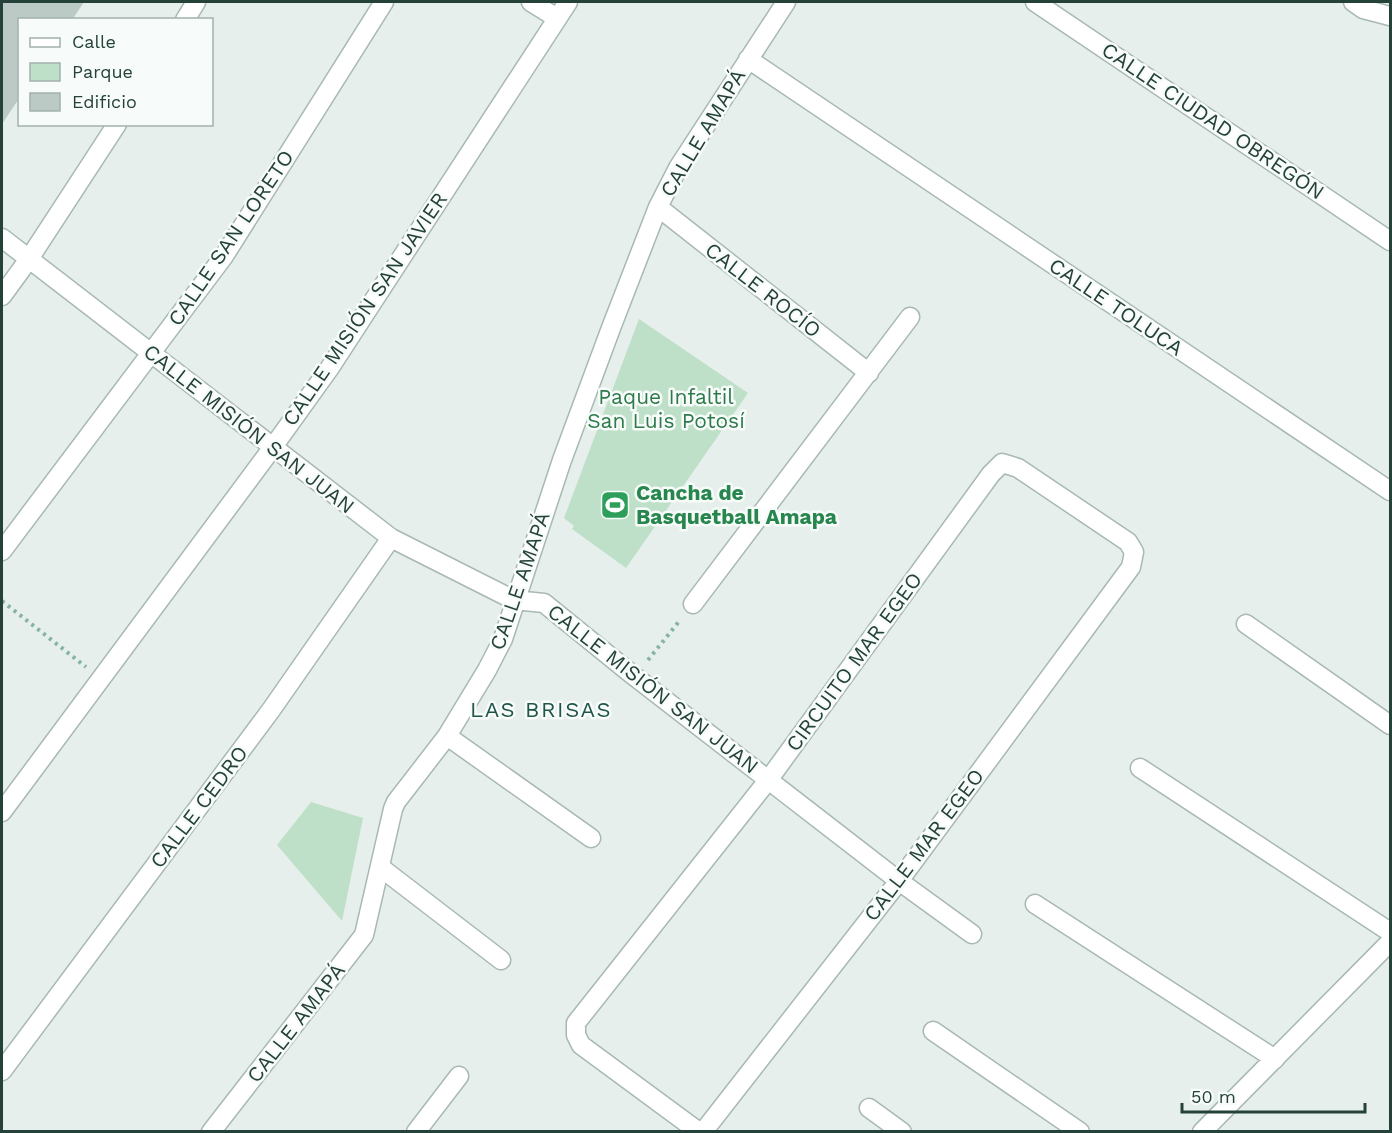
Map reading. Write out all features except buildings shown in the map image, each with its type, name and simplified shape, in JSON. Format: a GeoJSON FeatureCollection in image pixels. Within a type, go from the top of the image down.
{"type":"FeatureCollection","features":[{"type":"Feature","properties":{"kind":"street"},"geometry":{"type":"LineString","coordinates":[[186,18],[196,2]]}},
{"type":"Feature","properties":{"kind":"street","name":"CALLE SAN LORETO"},"geometry":{"type":"LineString","coordinates":[[2,551],[224,256],[384,2]]}},
{"type":"Feature","properties":{"kind":"street"},"geometry":{"type":"LineString","coordinates":[[531,2],[557,18]]}},
{"type":"Feature","properties":{"kind":"street","name":"CALLE MISIÓN SAN JAVIER"},"geometry":{"type":"LineString","coordinates":[[2,812],[329,369],[568,2]]}},
{"type":"Feature","properties":{"kind":"street","name":"CALLE AMAPÁ"},"geometry":{"type":"LineString","coordinates":[[211,1131],[364,935],[396,802],[447,736],[488,670],[503,639],[562,460],[658,207],[678,168],[786,2]]}},
{"type":"Feature","properties":{"kind":"street","name":"CALLE CIUDAD OBREGÓN"},"geometry":{"type":"LineString","coordinates":[[1035,2],[1390,241]]}},
{"type":"Feature","properties":{"kind":"street"},"geometry":{"type":"LineString","coordinates":[[1353,2],[1363,9],[1390,16]]}},
{"type":"Feature","properties":{"kind":"street","name":"CALLE TOLUCA"},"geometry":{"type":"LineString","coordinates":[[748,59],[1390,491]]}},
{"type":"Feature","properties":{"kind":"street"},"geometry":{"type":"LineString","coordinates":[[2,296],[29,259],[116,126]]}},
{"type":"Feature","properties":{"kind":"street","name":"CALLE ROCÍO"},"geometry":{"type":"LineString","coordinates":[[658,207],[869,373]]}},
{"type":"Feature","properties":{"kind":"street","name":"CALLE MISIÓN SAN JUAN"},"geometry":{"type":"LineString","coordinates":[[2,238],[391,538],[514,600],[544,603],[634,676],[899,881],[972,934]]}},
{"type":"Feature","properties":{"kind":"street"},"geometry":{"type":"LineString","coordinates":[[693,604],[910,317]]}},
{"type":"Feature","properties":{"kind":"street","name":"CIRCUITO MAR EGEO"},"geometry":{"type":"LineString","coordinates":[[701,1131],[581,1045],[576,1035],[576,1023],[769,779],[990,474],[1002,463],[1018,468],[1128,542],[1134,552]]}},
{"type":"Feature","properties":{"kind":"street","name":"CALLE CEDRO"},"geometry":{"type":"LineString","coordinates":[[2,1071],[271,710],[391,538]]}},
{"type":"Feature","properties":{"kind":"street","name":"CALLE MAR EGEO"},"geometry":{"type":"LineString","coordinates":[[701,1131],[899,881],[1131,567],[1134,552]]}},
{"type":"Feature","properties":{"kind":"street"},"geometry":{"type":"LineString","coordinates":[[1246,624],[1390,725]]}},
{"type":"Feature","properties":{"kind":"street"},"geometry":{"type":"LineString","coordinates":[[447,736],[591,838]]}},
{"type":"Feature","properties":{"kind":"street"},"geometry":{"type":"LineString","coordinates":[[1140,768],[1390,932]]}},
{"type":"Feature","properties":{"kind":"street"},"geometry":{"type":"LineString","coordinates":[[380,867],[501,960]]}},
{"type":"Feature","properties":{"kind":"street"},"geometry":{"type":"LineString","coordinates":[[1035,904],[1275,1059]]}},
{"type":"Feature","properties":{"kind":"street"},"geometry":{"type":"LineString","coordinates":[[1202,1131],[1390,942]]}},
{"type":"Feature","properties":{"kind":"street"},"geometry":{"type":"LineString","coordinates":[[933,1031],[1080,1131]]}},
{"type":"Feature","properties":{"kind":"street"},"geometry":{"type":"LineString","coordinates":[[418,1131],[459,1076]]}},
{"type":"Feature","properties":{"kind":"street"},"geometry":{"type":"LineString","coordinates":[[869,1108],[902,1131]]}},
{"type":"Feature","properties":{"kind":"path"},"geometry":{"type":"LineString","coordinates":[[2,601],[102,679]]}},
{"type":"Feature","properties":{"kind":"path"},"geometry":{"type":"LineString","coordinates":[[634,676],[693,604]]}},
{"type":"Feature","properties":{"kind":"green space","name":"Paque Infaltil San Luis Potosí"},"geometry":{"type":"Polygon","coordinates":[[[639,319],[748,393],[626,568],[572,529],[574,526],[564,518],[639,319]]]}},
{"type":"Feature","properties":{"kind":"green space"},"geometry":{"type":"Polygon","coordinates":[[[311,802],[363,818],[342,921],[277,845],[311,802]]]}},
{"type":"Feature","properties":{"kind":"place","name":"Cancha de Basquetball Amapa"},"geometry":{"type":"Point","coordinates":[615,505]}},
{"type":"Feature","properties":{"kind":"district","name":"LAS BRISAS"},"geometry":{"type":"Point","coordinates":[541,709]}}]}
